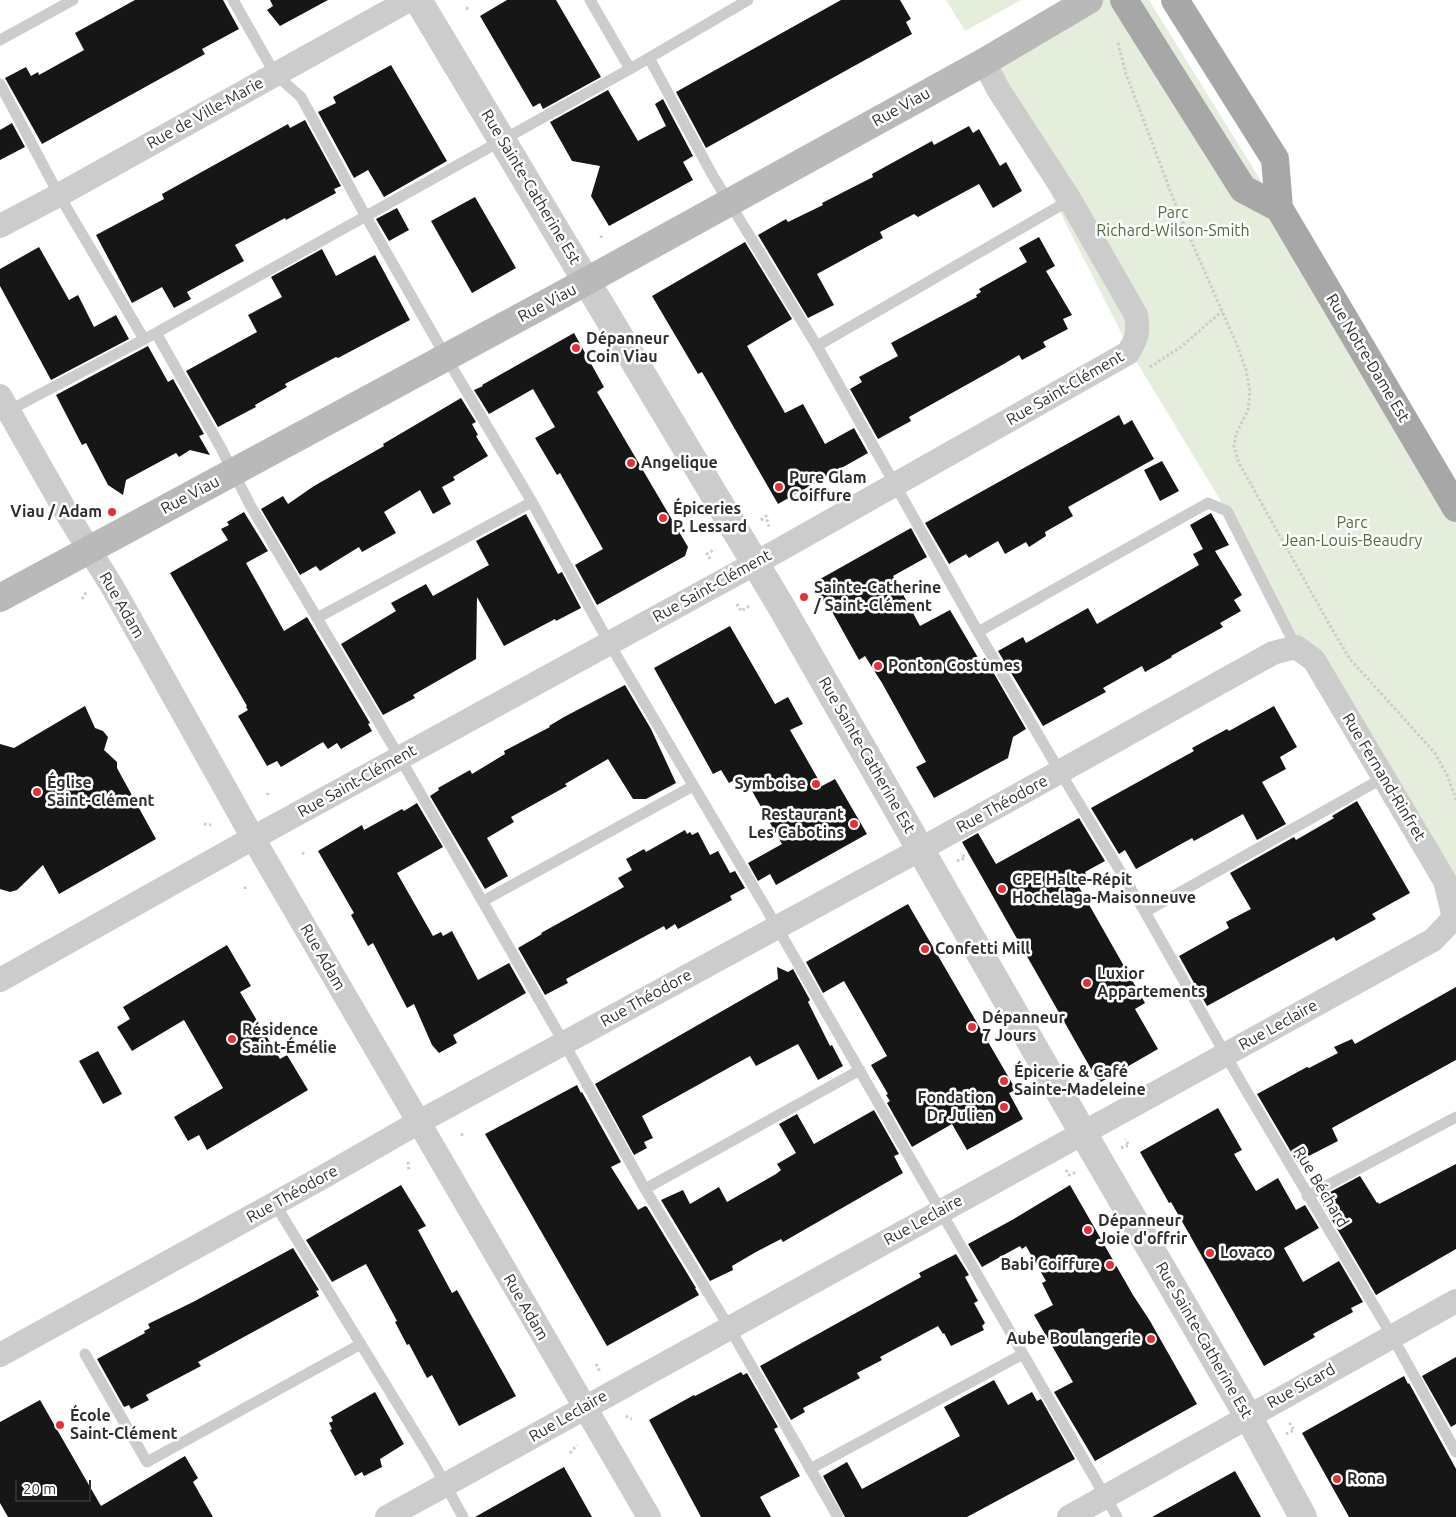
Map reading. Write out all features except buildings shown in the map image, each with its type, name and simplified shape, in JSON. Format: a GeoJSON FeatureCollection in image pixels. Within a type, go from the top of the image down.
{"type":"FeatureCollection","features":[{"type":"Feature","properties":{"kind":"main road","name":"Rue Viau"},"geometry":{"type":"LineString","coordinates":[[0,598],[587,281],[984,62],[1090,0]]}},
{"type":"Feature","properties":{"kind":"main road"},"geometry":{"type":"LineString","coordinates":[[1124,0],[1243,189],[1279,208]]}},
{"type":"Feature","properties":{"kind":"main road","name":"Rue Notre-Dame Est"},"geometry":{"type":"LineString","coordinates":[[1175,0],[1275,158],[1279,208],[1456,508]]}},
{"type":"Feature","properties":{"kind":"street","name":"Rue de Ville-Marie"},"geometry":{"type":"LineString","coordinates":[[0,226],[409,0]]}},
{"type":"Feature","properties":{"kind":"street","name":"Rue Sainte-Catherine Est"},"geometry":{"type":"LineString","coordinates":[[418,0],[756,563],[1083,1133],[1248,1416],[1303,1517]]}},
{"type":"Feature","properties":{"kind":"street","name":"Rue Saint-Clément"},"geometry":{"type":"LineString","coordinates":[[0,980],[253,838],[756,563],[1128,353],[1134,344],[1138,330],[1136,315],[1070,200],[998,89],[984,62]]}},
{"type":"Feature","properties":{"kind":"street","name":"Rue Adam"},"geometry":{"type":"LineString","coordinates":[[3,407],[90,549],[253,838],[649,1517]]}},
{"type":"Feature","properties":{"kind":"street","name":"Rue Théodore"},"geometry":{"type":"LineString","coordinates":[[0,1355],[275,1204],[419,1122],[921,849],[1273,653],[1296,647]]}},
{"type":"Feature","properties":{"kind":"street","name":"Rue Fernand-Rinfret"},"geometry":{"type":"LineString","coordinates":[[1296,647],[1314,660],[1445,881],[1454,918]]}},
{"type":"Feature","properties":{"kind":"street","name":"Rue Leclaire"},"geometry":{"type":"LineString","coordinates":[[387,1517],[940,1210],[1433,940],[1454,918]]}},
{"type":"Feature","properties":{"kind":"street","name":"Rue Sicard"},"geometry":{"type":"LineString","coordinates":[[1069,1517],[1456,1301]]}},
{"type":"Feature","properties":{"kind":"lane"},"geometry":{"type":"LineString","coordinates":[[0,40],[73,0]]}},
{"type":"Feature","properties":{"kind":"lane"},"geometry":{"type":"LineString","coordinates":[[233,0],[275,74],[301,97],[365,215],[532,502],[609,643],[860,1070],[1117,1517]]}},
{"type":"Feature","properties":{"kind":"lane"},"geometry":{"type":"LineString","coordinates":[[590,0],[630,68]]}},
{"type":"Feature","properties":{"kind":"lane"},"geometry":{"type":"LineString","coordinates":[[3,407],[156,333],[648,58],[748,0]]}},
{"type":"Feature","properties":{"kind":"lane","name":"Rue Béchard"},"geometry":{"type":"LineString","coordinates":[[648,58],[728,203],[746,228],[817,346],[978,632],[1145,912],[1224,1054],[1392,1336],[1455,1448]]}},
{"type":"Feature","properties":{"kind":"lane"},"geometry":{"type":"LineString","coordinates":[[0,84],[59,194],[144,339]]}},
{"type":"Feature","properties":{"kind":"lane"},"geometry":{"type":"LineString","coordinates":[[817,346],[1070,200]]}},
{"type":"Feature","properties":{"kind":"lane"},"geometry":{"type":"LineString","coordinates":[[156,333],[234,472],[250,505],[400,758],[564,1043],[645,1189],[729,1327],[838,1517]]}},
{"type":"Feature","properties":{"kind":"lane"},"geometry":{"type":"LineString","coordinates":[[317,618],[532,502]]}},
{"type":"Feature","properties":{"kind":"lane"},"geometry":{"type":"LineString","coordinates":[[978,632],[1208,503],[1227,511],[1296,647]]}},
{"type":"Feature","properties":{"kind":"lane"},"geometry":{"type":"LineString","coordinates":[[1145,912],[1383,778]]}},
{"type":"Feature","properties":{"kind":"lane"},"geometry":{"type":"LineString","coordinates":[[483,901],[693,786]]}},
{"type":"Feature","properties":{"kind":"lane"},"geometry":{"type":"LineString","coordinates":[[645,1189],[860,1070]]}},
{"type":"Feature","properties":{"kind":"lane"},"geometry":{"type":"LineString","coordinates":[[1307,1196],[1456,1117]]}},
{"type":"Feature","properties":{"kind":"lane"},"geometry":{"type":"LineString","coordinates":[[275,1204],[433,1462],[463,1517]]}},
{"type":"Feature","properties":{"kind":"lane"},"geometry":{"type":"LineString","coordinates":[[85,1354],[147,1462],[361,1344]]}},
{"type":"Feature","properties":{"kind":"lane"},"geometry":{"type":"LineString","coordinates":[[810,1469],[1023,1354]]}},
{"type":"Feature","properties":{"kind":"path"},"geometry":{"type":"LineString","coordinates":[[1116,36],[1126,74],[1178,211],[1237,345],[1246,370],[1250,391],[1248,410],[1236,434],[1234,447],[1239,464],[1350,659],[1435,753],[1448,777],[1456,800]]}},
{"type":"Feature","properties":{"kind":"path"},"geometry":{"type":"LineString","coordinates":[[601,238],[602,233]]}},
{"type":"Feature","properties":{"kind":"path"},"geometry":{"type":"LineString","coordinates":[[95,515],[99,506]]}},
{"type":"Feature","properties":{"kind":"path"},"geometry":{"type":"LineString","coordinates":[[713,564],[707,554],[721,546]]}},
{"type":"Feature","properties":{"kind":"path"},"geometry":{"type":"LineString","coordinates":[[82,599],[88,590]]}},
{"type":"Feature","properties":{"kind":"path"},"geometry":{"type":"LineString","coordinates":[[737,604],[741,611],[754,604]]}},
{"type":"Feature","properties":{"kind":"path"},"geometry":{"type":"LineString","coordinates":[[204,824],[211,825]]}},
{"type":"Feature","properties":{"kind":"path"},"geometry":{"type":"LineString","coordinates":[[245,889],[246,884]]}},
{"type":"Feature","properties":{"kind":"path"},"geometry":{"type":"LineString","coordinates":[[408,1162],[409,1171]]}},
{"type":"Feature","properties":{"kind":"path"},"geometry":{"type":"LineString","coordinates":[[596,1364],[600,1373]]}},
{"type":"Feature","properties":{"kind":"path"},"geometry":{"type":"LineString","coordinates":[[626,1416],[632,1420]]}},
{"type":"Feature","properties":{"kind":"path"},"geometry":{"type":"LineString","coordinates":[[570,1453],[577,1445]]}},
{"type":"Feature","properties":{"kind":"green space"},"geometry":{"type":"Polygon","coordinates":[[[946,0],[1021,0],[965,31],[946,0]]]}},
{"type":"Feature","properties":{"kind":"green space","name":"Parc Jean-Louis-Beaudry"},"geometry":{"type":"Polygon","coordinates":[[[1089,0],[1149,0],[1308,257],[1456,508],[1456,920],[1296,647],[1227,511],[1133,356],[984,62],[1089,0]]]}},
{"type":"Feature","properties":{"kind":"place","name":"Dépanneur Coin Viau"},"geometry":{"type":"Point","coordinates":[576,348]}},
{"type":"Feature","properties":{"kind":"place","name":"Angelique"},"geometry":{"type":"Point","coordinates":[631,463]}},
{"type":"Feature","properties":{"kind":"place","name":"Pure Glam Coiffure"},"geometry":{"type":"Point","coordinates":[779,487]}},
{"type":"Feature","properties":{"kind":"place","name":"Viau / Adam"},"geometry":{"type":"Point","coordinates":[112,512]}},
{"type":"Feature","properties":{"kind":"place","name":"Épiceries P. Lessard"},"geometry":{"type":"Point","coordinates":[663,518]}},
{"type":"Feature","properties":{"kind":"place","name":"Sainte-Catherine / Saint-Clément"},"geometry":{"type":"Point","coordinates":[804,597]}},
{"type":"Feature","properties":{"kind":"place","name":"Ponton Costumes"},"geometry":{"type":"Point","coordinates":[878,666]}},
{"type":"Feature","properties":{"kind":"place","name":"Symboise"},"geometry":{"type":"Point","coordinates":[816,784]}},
{"type":"Feature","properties":{"kind":"place","name":"Église Saint-Clément"},"geometry":{"type":"Point","coordinates":[37,792]}},
{"type":"Feature","properties":{"kind":"place","name":"Restaurant Les Cabotins"},"geometry":{"type":"Point","coordinates":[854,824]}},
{"type":"Feature","properties":{"kind":"place","name":"CPE Halte-Répit Hochelaga-Maisonneuve"},"geometry":{"type":"Point","coordinates":[1002,889]}},
{"type":"Feature","properties":{"kind":"place","name":"Confetti Mill"},"geometry":{"type":"Point","coordinates":[925,949]}},
{"type":"Feature","properties":{"kind":"place","name":"Luxior Appartements"},"geometry":{"type":"Point","coordinates":[1087,983]}},
{"type":"Feature","properties":{"kind":"place","name":"Dépanneur 7 Jours"},"geometry":{"type":"Point","coordinates":[972,1027]}},
{"type":"Feature","properties":{"kind":"place","name":"Résidence Saint-Émélie"},"geometry":{"type":"Point","coordinates":[232,1039]}},
{"type":"Feature","properties":{"kind":"place","name":"Épicerie & Café Sainte-Madeleine"},"geometry":{"type":"Point","coordinates":[1004,1081]}},
{"type":"Feature","properties":{"kind":"place","name":"Fondation Dr Julien"},"geometry":{"type":"Point","coordinates":[1004,1107]}},
{"type":"Feature","properties":{"kind":"place","name":"Dépanneur Joie d'offrir"},"geometry":{"type":"Point","coordinates":[1088,1230]}},
{"type":"Feature","properties":{"kind":"place","name":"Lovaco"},"geometry":{"type":"Point","coordinates":[1210,1253]}},
{"type":"Feature","properties":{"kind":"place","name":"Babi Coiffure"},"geometry":{"type":"Point","coordinates":[1110,1265]}},
{"type":"Feature","properties":{"kind":"place","name":"Aube Boulangerie"},"geometry":{"type":"Point","coordinates":[1151,1339]}},
{"type":"Feature","properties":{"kind":"place","name":"École Saint-Clément"},"geometry":{"type":"Point","coordinates":[60,1425]}},
{"type":"Feature","properties":{"kind":"place","name":"Rona"},"geometry":{"type":"Point","coordinates":[1337,1479]}},
{"type":"Feature","properties":{"kind":"park label","name":"Parc Richard-Wilson-Smith"},"geometry":{"type":"Point","coordinates":[1173,222]}}]}
